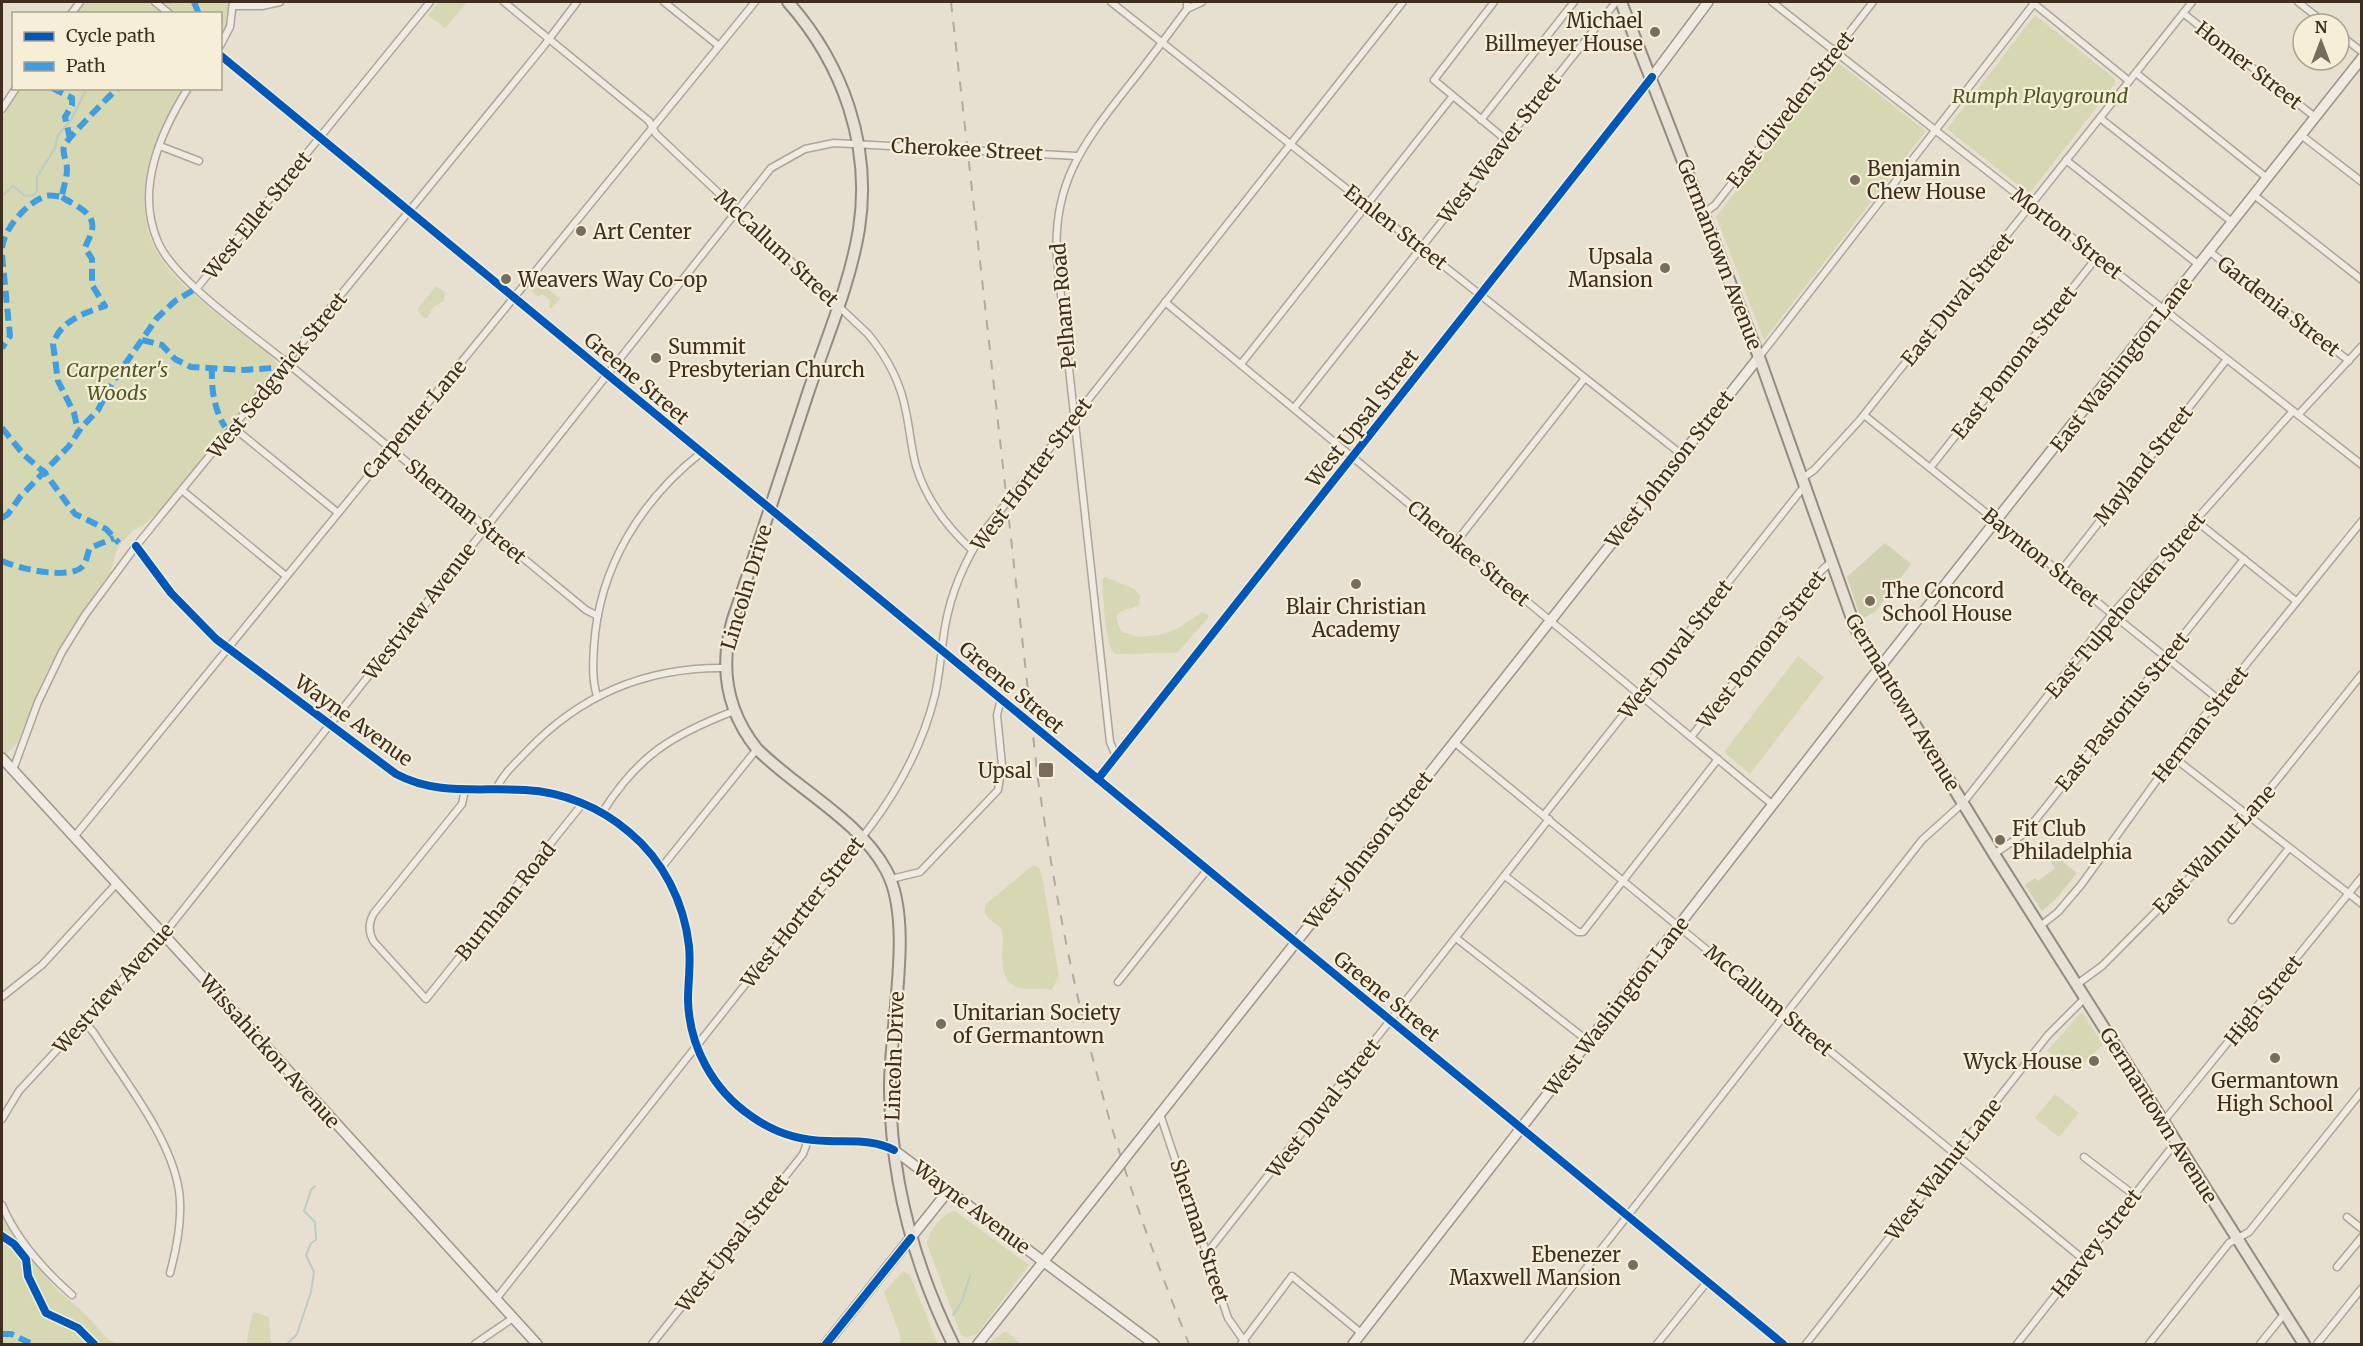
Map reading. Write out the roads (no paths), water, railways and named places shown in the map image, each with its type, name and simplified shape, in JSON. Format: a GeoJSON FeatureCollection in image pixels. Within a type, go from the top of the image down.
{"type":"FeatureCollection","features":[{"type":"Feature","properties":{"kind":"main road","name":"Lincoln Drive"},"geometry":{"type":"LineString","coordinates":[[788,2],[813,33],[835,70],[849,108],[858,143],[862,182],[860,220],[853,258],[731,626],[725,668],[734,711],[744,732],[758,749],[861,837],[875,852],[891,879],[898,903],[901,927],[890,1054],[890,1104],[894,1150],[911,1238],[927,1287],[953,1344]]}},
{"type":"Feature","properties":{"kind":"main road","name":"Germantown Avenue"},"geometry":{"type":"LineString","coordinates":[[1619,2],[1652,77],[1759,357],[1805,480],[1851,620],[2039,927],[2304,1344]]}},
{"type":"Feature","properties":{"kind":"street"},"geometry":{"type":"LineString","coordinates":[[155,2],[168,12]]}},
{"type":"Feature","properties":{"kind":"street"},"geometry":{"type":"LineString","coordinates":[[222,42],[230,27],[233,4],[262,6],[280,2]]}},
{"type":"Feature","properties":{"kind":"street","name":"West Ellet Street"},"geometry":{"type":"LineString","coordinates":[[197,288],[430,2]]}},
{"type":"Feature","properties":{"kind":"street","name":"McCallum Street"},"geometry":{"type":"LineString","coordinates":[[504,2],[649,121],[656,134],[868,334],[887,361],[904,402],[912,449],[924,485],[946,522],[972,550]]}},
{"type":"Feature","properties":{"kind":"street","name":"West Sedgwick Street"},"geometry":{"type":"LineString","coordinates":[[12,770],[38,702],[62,652],[85,615],[136,546],[287,363],[577,2]]}},
{"type":"Feature","properties":{"kind":"street"},"geometry":{"type":"LineString","coordinates":[[664,2],[719,46]]}},
{"type":"Feature","properties":{"kind":"street","name":"Carpenter Lane"},"geometry":{"type":"LineString","coordinates":[[74,837],[755,2]]}},
{"type":"Feature","properties":{"kind":"street","name":"Emlen Street"},"geometry":{"type":"LineString","coordinates":[[1111,2],[1681,454]]}},
{"type":"Feature","properties":{"kind":"street"},"geometry":{"type":"LineString","coordinates":[[1187,5],[1202,2]]}},
{"type":"Feature","properties":{"kind":"street","name":"West Hortter Street"},"geometry":{"type":"LineString","coordinates":[[496,1299],[895,791],[917,748],[934,698],[950,603],[972,550],[1074,417],[1402,2]]}},
{"type":"Feature","properties":{"kind":"street"},"geometry":{"type":"LineString","coordinates":[[1494,2],[1434,80],[1506,140]]}},
{"type":"Feature","properties":{"kind":"street"},"geometry":{"type":"LineString","coordinates":[[1481,120],[1574,2]]}},
{"type":"Feature","properties":{"kind":"street","name":"West Weaver Street"},"geometry":{"type":"LineString","coordinates":[[1294,408],[1506,140],[1619,2]]}},
{"type":"Feature","properties":{"kind":"street"},"geometry":{"type":"LineString","coordinates":[[1652,77],[1708,2]]}},
{"type":"Feature","properties":{"kind":"street","name":"Morton Street"},"geometry":{"type":"LineString","coordinates":[[1772,2],[2361,465]]}},
{"type":"Feature","properties":{"kind":"street","name":"East Cliveden Street"},"geometry":{"type":"LineString","coordinates":[[1704,213],[1715,205],[1873,2]]}},
{"type":"Feature","properties":{"kind":"street"},"geometry":{"type":"LineString","coordinates":[[1759,357],[2033,2],[2130,81]]}},
{"type":"Feature","properties":{"kind":"street","name":"East Duval Street"},"geometry":{"type":"LineString","coordinates":[[1805,480],[1864,415],[2191,2]]}},
{"type":"Feature","properties":{"kind":"street"},"geometry":{"type":"LineString","coordinates":[[2298,2],[2311,12]]}},
{"type":"Feature","properties":{"kind":"street","name":"Pelham Road"},"geometry":{"type":"LineString","coordinates":[[1116,756],[1110,742],[1056,233],[1060,201],[1077,156],[1095,128],[1163,42],[1187,5]]}},
{"type":"Feature","properties":{"kind":"street","name":"Homer Street"},"geometry":{"type":"LineString","coordinates":[[2183,13],[2315,117]]}},
{"type":"Feature","properties":{"kind":"street","name":"Greene Street"},"geometry":{"type":"LineString","coordinates":[[222,57],[1783,1344]]}},
{"type":"Feature","properties":{"kind":"street","name":"East Washington Lane"},"geometry":{"type":"LineString","coordinates":[[1880,668],[2361,58]]}},
{"type":"Feature","properties":{"kind":"street"},"geometry":{"type":"LineString","coordinates":[[2136,73],[2267,178]]}},
{"type":"Feature","properties":{"kind":"street","name":"West Upsal Street"},"geometry":{"type":"LineString","coordinates":[[1098,779],[1652,77]]}},
{"type":"Feature","properties":{"kind":"street"},"geometry":{"type":"LineString","coordinates":[[2,107],[15,90]]}},
{"type":"Feature","properties":{"kind":"street","name":"Sherman Street"},"geometry":{"type":"LineString","coordinates":[[187,90],[160,146],[149,187],[150,220],[157,241],[168,261],[197,288],[485,527],[586,610],[598,616]]}},
{"type":"Feature","properties":{"kind":"street"},"geometry":{"type":"LineString","coordinates":[[1240,364],[1452,96]]}},
{"type":"Feature","properties":{"kind":"street"},"geometry":{"type":"LineString","coordinates":[[2100,118],[2232,222]]}},
{"type":"Feature","properties":{"kind":"street","name":"Homer Street"},"geometry":{"type":"LineString","coordinates":[[2301,135],[2361,182]]}},
{"type":"Feature","properties":{"kind":"street","name":"Cherokee Street"},"geometry":{"type":"LineString","coordinates":[[858,143],[1077,156]]}},
{"type":"Feature","properties":{"kind":"street","name":"Westview Avenue"},"geometry":{"type":"LineString","coordinates":[[2,1119],[19,1091],[164,934],[765,174],[786,157],[825,144],[858,143]]}},
{"type":"Feature","properties":{"kind":"street"},"geometry":{"type":"LineString","coordinates":[[160,146],[200,161]]}},
{"type":"Feature","properties":{"kind":"street","name":"Gardenia Street"},"geometry":{"type":"LineString","coordinates":[[2066,160],[2199,265]]}},
{"type":"Feature","properties":{"kind":"street"},"geometry":{"type":"LineString","coordinates":[[2254,195],[2361,280]]}},
{"type":"Feature","properties":{"kind":"street","name":"Gardenia Street"},"geometry":{"type":"LineString","coordinates":[[2209,251],[2349,361]]}},
{"type":"Feature","properties":{"kind":"street","name":"East Pomona Street"},"geometry":{"type":"LineString","coordinates":[[1930,468],[2097,257]]}},
{"type":"Feature","properties":{"kind":"street","name":"Cherokee Street"},"geometry":{"type":"LineString","coordinates":[[1165,302],[1773,804]]}},
{"type":"Feature","properties":{"kind":"street","name":"East Tulpehocken Street"},"geometry":{"type":"LineString","coordinates":[[1527,1344],[1927,834],[1963,803],[2112,614],[2195,520],[2361,346]]}},
{"type":"Feature","properties":{"kind":"street","name":"West Johnson Street"},"geometry":{"type":"LineString","coordinates":[[978,1344],[1759,357]]}},
{"type":"Feature","properties":{"kind":"street","name":"Mayland Street"},"geometry":{"type":"LineString","coordinates":[[2060,572],[2227,359]]}},
{"type":"Feature","properties":{"kind":"street"},"geometry":{"type":"LineString","coordinates":[[1456,542],[1585,378]]}},
{"type":"Feature","properties":{"kind":"street","name":"Baynton Street"},"geometry":{"type":"LineString","coordinates":[[1864,415],[2218,699]]}},
{"type":"Feature","properties":{"kind":"street"},"geometry":{"type":"LineString","coordinates":[[234,428],[337,512]]}},
{"type":"Feature","properties":{"kind":"street"},"geometry":{"type":"LineString","coordinates":[[597,696],[593,666],[598,616],[610,573],[631,528],[660,490],[702,452]]}},
{"type":"Feature","properties":{"kind":"street","name":"West Duval Street"},"geometry":{"type":"LineString","coordinates":[[1207,1253],[1505,876],[1639,694],[1805,480]]}},
{"type":"Feature","properties":{"kind":"street"},"geometry":{"type":"LineString","coordinates":[[183,491],[285,576]]}},
{"type":"Feature","properties":{"kind":"street"},"geometry":{"type":"LineString","coordinates":[[2195,520],[2296,601]]}},
{"type":"Feature","properties":{"kind":"street","name":"Herman Street"},"geometry":{"type":"LineString","coordinates":[[2039,927],[2058,912],[2081,885],[2173,757],[2361,521]]}},
{"type":"Feature","properties":{"kind":"street","name":"Wayne Avenue"},"geometry":{"type":"LineString","coordinates":[[136,546],[182,606],[228,647],[405,779],[426,787],[539,791],[583,803],[629,832],[661,868],[679,904],[686,929],[690,960],[690,1016],[696,1046],[717,1083],[742,1110],[772,1129],[808,1140],[868,1142],[894,1150],[1154,1344]]}},
{"type":"Feature","properties":{"kind":"street","name":"East Pastorius Street"},"geometry":{"type":"LineString","coordinates":[[1994,854],[2025,833],[2244,559]]}},
{"type":"Feature","properties":{"kind":"street","name":"West Pomona Street"},"geometry":{"type":"LineString","coordinates":[[1691,737],[1822,570],[1832,561]]}},
{"type":"Feature","properties":{"kind":"street"},"geometry":{"type":"LineString","coordinates":[[496,790],[504,775],[552,726],[597,696],[633,680],[660,673],[725,668]]}},
{"type":"Feature","properties":{"kind":"street","name":"West Washington Lane"},"geometry":{"type":"LineString","coordinates":[[1353,1344],[1880,668]]}},
{"type":"Feature","properties":{"kind":"street","name":"East Walnut Lane"},"geometry":{"type":"LineString","coordinates":[[2076,985],[2112,957],[2249,816],[2361,674]]}},
{"type":"Feature","properties":{"kind":"street"},"geometry":{"type":"LineString","coordinates":[[891,879],[920,872],[998,789],[1002,771],[997,715],[1001,699]]}},
{"type":"Feature","properties":{"kind":"street"},"geometry":{"type":"LineString","coordinates":[[602,813],[625,778],[654,750],[686,730],[734,711]]}},
{"type":"Feature","properties":{"kind":"street","name":"McCallum Street"},"geometry":{"type":"LineString","coordinates":[[1454,742],[2083,1259]]}},
{"type":"Feature","properties":{"kind":"street"},"geometry":{"type":"LineString","coordinates":[[661,868],[758,749]]}},
{"type":"Feature","properties":{"kind":"street"},"geometry":{"type":"LineString","coordinates":[[2173,757],[2361,904]]}},
{"type":"Feature","properties":{"kind":"street","name":"Wissahickon Avenue"},"geometry":{"type":"LineString","coordinates":[[2,758],[537,1344]]}},
{"type":"Feature","properties":{"kind":"street","name":"West Pomona Street"},"geometry":{"type":"LineString","coordinates":[[1505,876],[1580,933],[1718,759]]}},
{"type":"Feature","properties":{"kind":"street","name":"Burnham Road"},"geometry":{"type":"LineString","coordinates":[[465,790],[462,804],[374,913],[370,923],[370,933],[374,942],[426,999],[583,803]]}},
{"type":"Feature","properties":{"kind":"street"},"geometry":{"type":"LineString","coordinates":[[2232,920],[2289,848]]}},
{"type":"Feature","properties":{"kind":"street"},"geometry":{"type":"LineString","coordinates":[[1118,982],[1206,870]]}},
{"type":"Feature","properties":{"kind":"street","name":"High Street"},"geometry":{"type":"LineString","coordinates":[[2163,1122],[2361,877]]}},
{"type":"Feature","properties":{"kind":"street"},"geometry":{"type":"LineString","coordinates":[[2,997],[42,965],[117,883]]}},
{"type":"Feature","properties":{"kind":"street"},"geometry":{"type":"LineString","coordinates":[[1456,938],[1588,1041]]}},
{"type":"Feature","properties":{"kind":"street","name":"West Walnut Lane"},"geometry":{"type":"LineString","coordinates":[[1806,1344],[2055,1028],[2085,998]]}},
{"type":"Feature","properties":{"kind":"street"},"geometry":{"type":"LineString","coordinates":[[84,1021],[152,1124],[172,1166],[180,1206],[170,1273]]}},
{"type":"Feature","properties":{"kind":"street"},"geometry":{"type":"LineString","coordinates":[[2149,1344],[2229,1243],[2249,1232],[2361,1091]]}},
{"type":"Feature","properties":{"kind":"street","name":"Sherman Street"},"geometry":{"type":"LineString","coordinates":[[1160,1114],[1228,1318],[1243,1344]]}},
{"type":"Feature","properties":{"kind":"street","name":"West Upsal Street"},"geometry":{"type":"LineString","coordinates":[[652,1344],[802,1154],[808,1140]]}},
{"type":"Feature","properties":{"kind":"street","name":"Harvey Street"},"geometry":{"type":"LineString","coordinates":[[2017,1344],[2176,1142]]}},
{"type":"Feature","properties":{"kind":"street"},"geometry":{"type":"LineString","coordinates":[[2084,1157],[2134,1195]]}},
{"type":"Feature","properties":{"kind":"street"},"geometry":{"type":"LineString","coordinates":[[826,1344],[949,1190]]}},
{"type":"Feature","properties":{"kind":"street"},"geometry":{"type":"LineString","coordinates":[[2,1205],[15,1229],[42,1264],[72,1295]]}},
{"type":"Feature","properties":{"kind":"street"},"geometry":{"type":"LineString","coordinates":[[2347,1217],[2361,1229]]}},
{"type":"Feature","properties":{"kind":"street"},"geometry":{"type":"LineString","coordinates":[[2337,1267],[2361,1237]]}},
{"type":"Feature","properties":{"kind":"street"},"geometry":{"type":"LineString","coordinates":[[1243,1344],[1292,1276],[1361,1333]]}},
{"type":"Feature","properties":{"kind":"street"},"geometry":{"type":"LineString","coordinates":[[1657,1344],[1707,1282]]}},
{"type":"Feature","properties":{"kind":"street"},"geometry":{"type":"LineString","coordinates":[[2317,1344],[2361,1288]]}},
{"type":"Feature","properties":{"kind":"street"},"geometry":{"type":"LineString","coordinates":[[2260,1344],[2285,1313]]}},
{"type":"Feature","properties":{"kind":"street"},"geometry":{"type":"LineString","coordinates":[[475,1344],[513,1318]]}},
{"type":"Feature","properties":{"kind":"waterway"},"geometry":{"type":"LineString","coordinates":[[2,196],[13,186],[25,196],[34,195],[37,191],[37,177],[55,148],[58,135],[71,120],[86,90]]}},
{"type":"Feature","properties":{"kind":"waterway"},"geometry":{"type":"LineString","coordinates":[[287,1344],[297,1334],[311,1292],[314,1272],[306,1255],[311,1243],[316,1240],[315,1222],[304,1211],[311,1190],[315,1186]]}},
{"type":"Feature","properties":{"kind":"waterway"},"geometry":{"type":"LineString","coordinates":[[953,1315],[962,1301],[970,1276]]}},
{"type":"Feature","properties":{"kind":"railway"},"geometry":{"type":"LineString","coordinates":[[951,2],[1038,780],[1056,892],[1079,1004],[1117,1146],[1163,1279],[1189,1344]]}},
{"type":"Feature","properties":{"kind":"place","name":"Michael Billmeyer House"},"geometry":{"type":"Point","coordinates":[1655,32]}},
{"type":"Feature","properties":{"kind":"place","name":"Benjamin Chew House"},"geometry":{"type":"Point","coordinates":[1855,180]}},
{"type":"Feature","properties":{"kind":"place","name":"Art Center"},"geometry":{"type":"Point","coordinates":[581,231]}},
{"type":"Feature","properties":{"kind":"place","name":"Upsala Mansion"},"geometry":{"type":"Point","coordinates":[1665,268]}},
{"type":"Feature","properties":{"kind":"place","name":"Weavers Way Co‑op"},"geometry":{"type":"Point","coordinates":[506,279]}},
{"type":"Feature","properties":{"kind":"place","name":"Summit Presbyterian Church"},"geometry":{"type":"Point","coordinates":[656,358]}},
{"type":"Feature","properties":{"kind":"place","name":"Blair Christian Academy"},"geometry":{"type":"Point","coordinates":[1356,584]}},
{"type":"Feature","properties":{"kind":"place","name":"The Concord School House"},"geometry":{"type":"Point","coordinates":[1870,601]}},
{"type":"Feature","properties":{"kind":"place","name":"Upsal"},"geometry":{"type":"Point","coordinates":[1046,770]}},
{"type":"Feature","properties":{"kind":"place","name":"Fit Club Philadelphia"},"geometry":{"type":"Point","coordinates":[2000,840]}},
{"type":"Feature","properties":{"kind":"place","name":"Unitarian Society of Germantown"},"geometry":{"type":"Point","coordinates":[941,1024]}},
{"type":"Feature","properties":{"kind":"place","name":"Germantown High School"},"geometry":{"type":"Point","coordinates":[2275,1058]}},
{"type":"Feature","properties":{"kind":"place","name":"Wyck House"},"geometry":{"type":"Point","coordinates":[2094,1061]}},
{"type":"Feature","properties":{"kind":"place","name":"Ebenezer Maxwell Mansion"},"geometry":{"type":"Point","coordinates":[1633,1265]}},
{"type":"Feature","properties":{"kind":"park label","name":"Rumph Playground"},"geometry":{"type":"Point","coordinates":[2040,95]}},
{"type":"Feature","properties":{"kind":"park label","name":"Carpenter's Woods"},"geometry":{"type":"Point","coordinates":[117,380]}}]}
